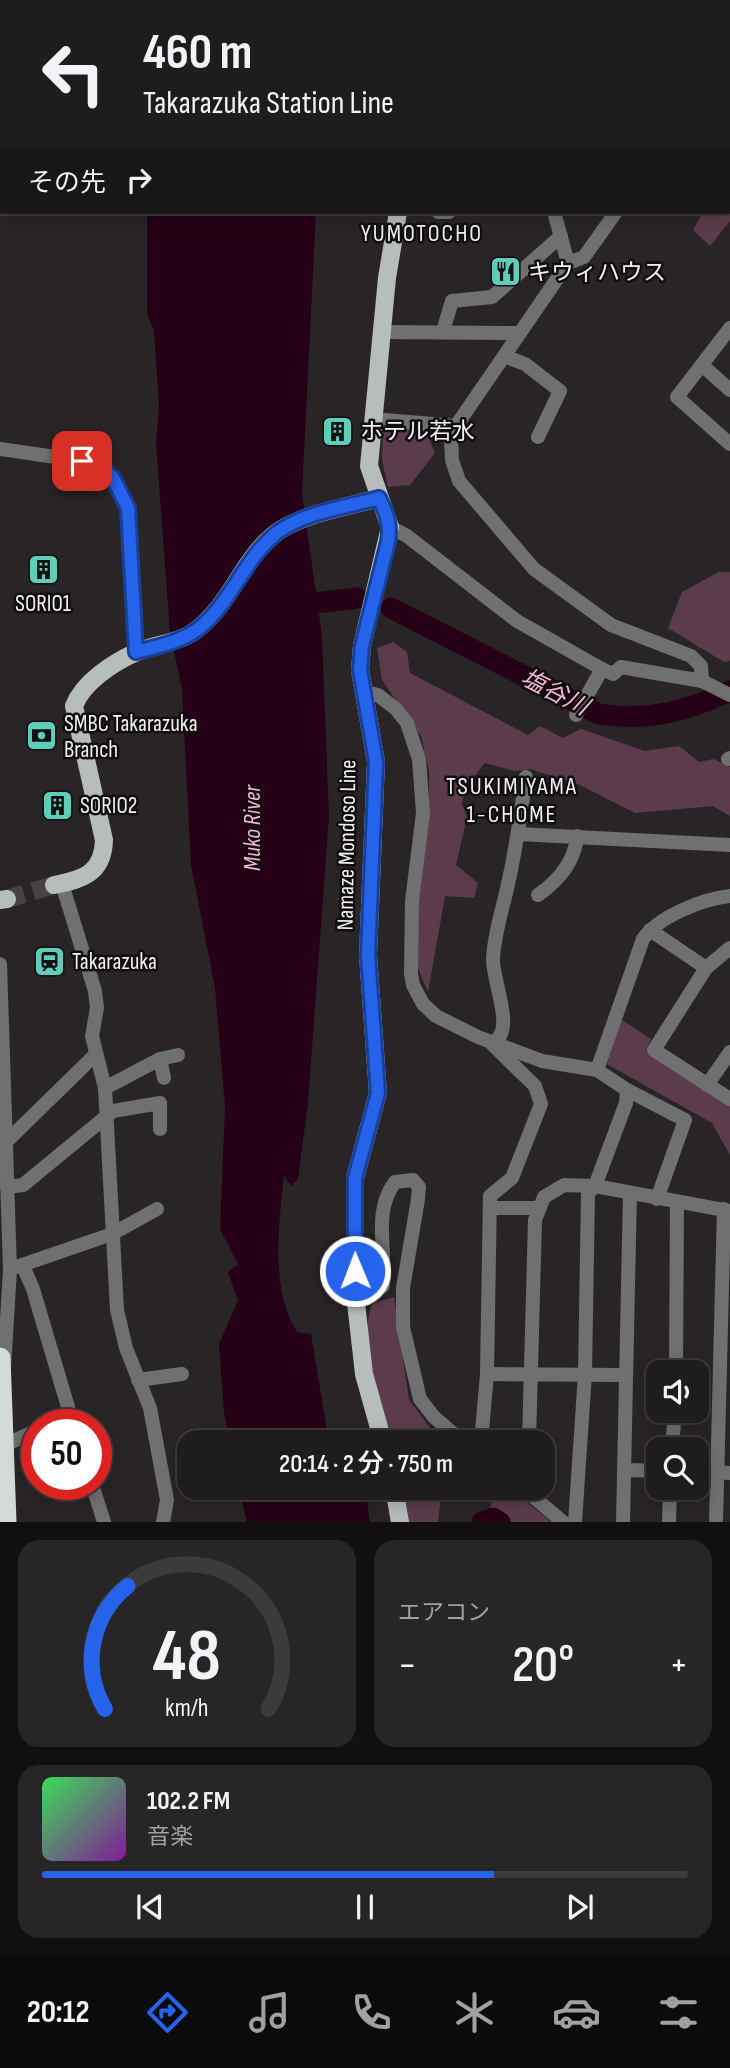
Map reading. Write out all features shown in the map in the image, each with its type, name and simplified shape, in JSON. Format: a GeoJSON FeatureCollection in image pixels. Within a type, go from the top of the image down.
{"type":"FeatureCollection","features":[{"type":"Feature","properties":{"kind":"highway"},"geometry":{"type":"LineString","coordinates":[[0,1358],[6,1522]]}},
{"type":"Feature","properties":{"kind":"main road"},"geometry":{"type":"LineString","coordinates":[[390,527],[369,466],[381,332],[398,214]]}},
{"type":"Feature","properties":{"kind":"main road"},"geometry":{"type":"LineString","coordinates":[[58,885],[89,873],[103,856],[104,840],[74,706],[79,693],[92,681],[142,650],[193,632],[211,617],[263,544],[297,521],[379,498]]}},
{"type":"Feature","properties":{"kind":"main road","name":"Namaze Mondoso Line"},"geometry":{"type":"LineString","coordinates":[[379,1430],[363,1374],[355,1294],[355,1178],[378,1093],[368,955],[376,762],[362,691],[362,646],[390,527]]}},
{"type":"Feature","properties":{"kind":"main road"},"geometry":{"type":"LineString","coordinates":[[396,1500],[400,1522]]}},
{"type":"Feature","properties":{"kind":"street"},"geometry":{"type":"LineString","coordinates":[[555,214],[568,263]]}},
{"type":"Feature","properties":{"kind":"street"},"geometry":{"type":"LineString","coordinates":[[615,214],[584,257],[568,263],[456,426],[451,439],[452,460],[459,481],[534,569],[611,625],[691,656],[701,666],[702,681]]}},
{"type":"Feature","properties":{"kind":"street"},"geometry":{"type":"LineString","coordinates":[[443,331],[452,301],[492,297],[561,236]]}},
{"type":"Feature","properties":{"kind":"street"},"geometry":{"type":"LineString","coordinates":[[730,328],[677,397],[730,444]]}},
{"type":"Feature","properties":{"kind":"street"},"geometry":{"type":"LineString","coordinates":[[381,332],[520,333]]}},
{"type":"Feature","properties":{"kind":"street"},"geometry":{"type":"LineString","coordinates":[[504,356],[525,364],[560,391],[538,437]]}},
{"type":"Feature","properties":{"kind":"street"},"geometry":{"type":"LineString","coordinates":[[703,366],[730,390]]}},
{"type":"Feature","properties":{"kind":"street"},"geometry":{"type":"LineString","coordinates":[[373,419],[456,426]]}},
{"type":"Feature","properties":{"kind":"street"},"geometry":{"type":"LineString","coordinates":[[0,449],[82,461],[101,467],[118,485],[128,508],[142,650]]}},
{"type":"Feature","properties":{"kind":"street"},"geometry":{"type":"LineString","coordinates":[[390,527],[407,536],[517,621],[602,669],[614,674],[621,667],[702,681],[729,701]]}},
{"type":"Feature","properties":{"kind":"street"},"geometry":{"type":"LineString","coordinates":[[576,715],[602,669]]}},
{"type":"Feature","properties":{"kind":"street"},"geometry":{"type":"LineString","coordinates":[[362,691],[378,695],[396,709],[407,723],[419,759],[423,813],[412,901],[413,985],[430,1011],[542,1061],[597,1070],[627,1090],[685,1120],[657,1199]]}},
{"type":"Feature","properties":{"kind":"street"},"geometry":{"type":"LineString","coordinates":[[490,1040],[502,1034],[504,1016],[495,980],[493,953],[518,834],[526,777]]}},
{"type":"Feature","properties":{"kind":"street"},"geometry":{"type":"LineString","coordinates":[[518,834],[730,845]]}},
{"type":"Feature","properties":{"kind":"street"},"geometry":{"type":"LineString","coordinates":[[538,895],[551,886],[571,860],[577,836]]}},
{"type":"Feature","properties":{"kind":"street"},"geometry":{"type":"LineString","coordinates":[[58,885],[95,991],[97,1008],[92,1036],[105,1088],[117,1310],[138,1380],[150,1408],[167,1500],[163,1522]]}},
{"type":"Feature","properties":{"kind":"street"},"geometry":{"type":"LineString","coordinates":[[597,1070],[639,952],[650,930],[709,901],[730,896]]}},
{"type":"Feature","properties":{"kind":"street"},"geometry":{"type":"LineString","coordinates":[[650,930],[706,968]]}},
{"type":"Feature","properties":{"kind":"street"},"geometry":{"type":"LineString","coordinates":[[730,948],[706,968],[654,1050],[730,1099]]}},
{"type":"Feature","properties":{"kind":"street"},"geometry":{"type":"LineString","coordinates":[[0,964],[7,1187],[16,1268],[1,1394]]}},
{"type":"Feature","properties":{"kind":"street"},"geometry":{"type":"LineString","coordinates":[[482,1430],[487,1374],[490,1196],[512,1178],[541,1104],[535,1086],[490,1040]]}},
{"type":"Feature","properties":{"kind":"street"},"geometry":{"type":"LineString","coordinates":[[707,1085],[730,1052]]}},
{"type":"Feature","properties":{"kind":"street"},"geometry":{"type":"LineString","coordinates":[[6,1142],[96,1054]]}},
{"type":"Feature","properties":{"kind":"street"},"geometry":{"type":"LineString","coordinates":[[105,1088],[160,1059],[178,1055]]}},
{"type":"Feature","properties":{"kind":"street"},"geometry":{"type":"LineString","coordinates":[[160,1059],[164,1078]]}},
{"type":"Feature","properties":{"kind":"street"},"geometry":{"type":"LineString","coordinates":[[575,1522],[585,1374],[588,1193],[595,1186],[626,1102],[627,1090]]}},
{"type":"Feature","properties":{"kind":"street"},"geometry":{"type":"LineString","coordinates":[[7,1187],[23,1185],[113,1111],[160,1103],[160,1129]]}},
{"type":"Feature","properties":{"kind":"street"},"geometry":{"type":"LineString","coordinates":[[355,1294],[376,1291],[383,1286],[381,1234],[389,1190],[395,1181],[413,1180],[419,1187],[403,1288],[403,1327],[420,1399],[434,1417],[449,1430]]}},
{"type":"Feature","properties":{"kind":"street"},"geometry":{"type":"LineString","coordinates":[[529,1430],[537,1209],[544,1197],[564,1185],[595,1186],[727,1210],[723,1472],[716,1522]]}},
{"type":"Feature","properties":{"kind":"street"},"geometry":{"type":"LineString","coordinates":[[623,1522],[630,1194]]}},
{"type":"Feature","properties":{"kind":"street"},"geometry":{"type":"LineString","coordinates":[[676,1360],[677,1203]]}},
{"type":"Feature","properties":{"kind":"street"},"geometry":{"type":"LineString","coordinates":[[490,1208],[537,1209]]}},
{"type":"Feature","properties":{"kind":"street"},"geometry":{"type":"LineString","coordinates":[[16,1268],[112,1234],[157,1209]]}},
{"type":"Feature","properties":{"kind":"street"},"geometry":{"type":"LineString","coordinates":[[16,1268],[33,1289],[68,1409]]}},
{"type":"Feature","properties":{"kind":"street"},"geometry":{"type":"LineString","coordinates":[[138,1380],[182,1374]]}},
{"type":"Feature","properties":{"kind":"street"},"geometry":{"type":"LineString","coordinates":[[487,1374],[625,1375]]}},
{"type":"Feature","properties":{"kind":"street"},"geometry":{"type":"LineString","coordinates":[[3,1446],[21,1438]]}},
{"type":"Feature","properties":{"kind":"street"},"geometry":{"type":"LineString","coordinates":[[626,1470],[646,1471]]}},
{"type":"Feature","properties":{"kind":"street"},"geometry":{"type":"LineString","coordinates":[[97,1500],[104,1522]]}},
{"type":"Feature","properties":{"kind":"street"},"geometry":{"type":"LineString","coordinates":[[538,1500],[563,1522]]}},
{"type":"Feature","properties":{"kind":"street"},"geometry":{"type":"LineString","coordinates":[[669,1522],[670,1500]]}},
{"type":"Feature","properties":{"kind":"shaded area"},"geometry":{"type":"Polygon","coordinates":[[[702,214],[730,214],[730,221],[710,246],[693,230],[702,214]]]}},
{"type":"Feature","properties":{"kind":"shaded area"},"geometry":{"type":"Polygon","coordinates":[[[424,428],[435,453],[410,485],[388,487],[382,460],[383,429],[424,428]]]}},
{"type":"Feature","properties":{"kind":"shaded area"},"geometry":{"type":"Polygon","coordinates":[[[719,572],[730,572],[730,661],[724,662],[668,628],[682,592],[719,572]]]}},
{"type":"Feature","properties":{"kind":"shaded area"},"geometry":{"type":"Polygon","coordinates":[[[393,642],[407,652],[410,673],[528,735],[540,726],[563,738],[581,729],[645,751],[679,746],[699,762],[713,759],[730,767],[730,816],[713,806],[635,813],[578,784],[530,769],[515,771],[485,763],[465,788],[462,804],[467,817],[456,865],[478,883],[474,898],[445,896],[428,992],[417,966],[419,898],[429,816],[429,771],[421,736],[382,680],[377,648],[393,642]]]}},
{"type":"Feature","properties":{"kind":"shaded area"},"geometry":{"type":"Polygon","coordinates":[[[621,1019],[651,1039],[646,1051],[730,1106],[730,1155],[712,1123],[607,1064],[621,1019]]]}},
{"type":"Feature","properties":{"kind":"shaded area"},"geometry":{"type":"Polygon","coordinates":[[[394,1297],[409,1400],[432,1430],[389,1430],[369,1352],[369,1316],[373,1303],[394,1297]]]}},
{"type":"Feature","properties":{"kind":"shaded area"},"geometry":{"type":"Polygon","coordinates":[[[403,1500],[441,1500],[438,1522],[407,1522],[403,1500]]]}},
{"type":"Feature","properties":{"kind":"shaded area"},"geometry":{"type":"Polygon","coordinates":[[[492,1500],[524,1500],[551,1522],[474,1522],[490,1509],[492,1500]]]}},
{"type":"Feature","properties":{"kind":"water","name":"Muko River"},"geometry":{"type":"Polygon","coordinates":[[[147,214],[316,214],[302,494],[322,636],[329,816],[308,1103],[298,1179],[291,1186],[284,1176],[278,1256],[288,1315],[297,1332],[311,1334],[327,1430],[228,1430],[224,1413],[219,1344],[238,1300],[228,1272],[238,1264],[220,1229],[225,1107],[215,988],[191,865],[182,689],[170,632],[156,443],[159,406],[154,330],[147,314],[147,214]]]}},
{"type":"Feature","properties":{"kind":"water"},"geometry":{"type":"Polygon","coordinates":[[[242,1500],[367,1500],[370,1522],[247,1522],[242,1500]]]}},
{"type":"Feature","properties":{"kind":"waterway","name":"塩谷川"},"geometry":{"type":"LineString","coordinates":[[293,590],[316,603],[357,598]]}},
{"type":"Feature","properties":{"kind":"waterway","name":"塩谷川"},"geometry":{"type":"LineString","coordinates":[[391,608],[599,714],[650,716],[682,709],[730,691]]}},
{"type":"Feature","properties":{"kind":"waterway"},"geometry":{"type":"LineString","coordinates":[[482,1522],[493,1518],[500,1522]]}},
{"type":"Feature","properties":{"kind":"tunnel"},"geometry":{"type":"LineString","coordinates":[[7,899],[54,885]]}},
{"type":"Feature","properties":{"kind":"place","name":"キウィハウス"},"geometry":{"type":"Point","coordinates":[505,272]}},
{"type":"Feature","properties":{"kind":"place","name":"ホテル若水"},"geometry":{"type":"Point","coordinates":[337,431]}},
{"type":"Feature","properties":{"kind":"place","name":"SORIO1"},"geometry":{"type":"Point","coordinates":[43,569]}},
{"type":"Feature","properties":{"kind":"place","name":"SMBC Takarazuka Branch"},"geometry":{"type":"Point","coordinates":[41,736]}},
{"type":"Feature","properties":{"kind":"place","name":"SORIO2"},"geometry":{"type":"Point","coordinates":[57,805]}},
{"type":"Feature","properties":{"kind":"place","name":"Takarazuka"},"geometry":{"type":"Point","coordinates":[49,961]}},
{"type":"Feature","properties":{"kind":"district","name":"YUMOTOCHO"},"geometry":{"type":"Point","coordinates":[422,233]}},
{"type":"Feature","properties":{"kind":"district","name":"TSUKIMIYAMA 1-CHOME"},"geometry":{"type":"Point","coordinates":[512,800]}},
{"type":"Feature","properties":{"kind":"route"},"geometry":{"type":"LineString","coordinates":[[82,461],[101,467],[113,478],[128,508],[136,652],[177,640],[193,632],[211,617],[251,559],[263,544],[280,530],[297,521],[379,498],[387,515],[390,527],[388,542],[362,646],[360,670],[376,762],[368,981],[378,1093],[355,1178],[355,1271]]}}]}
